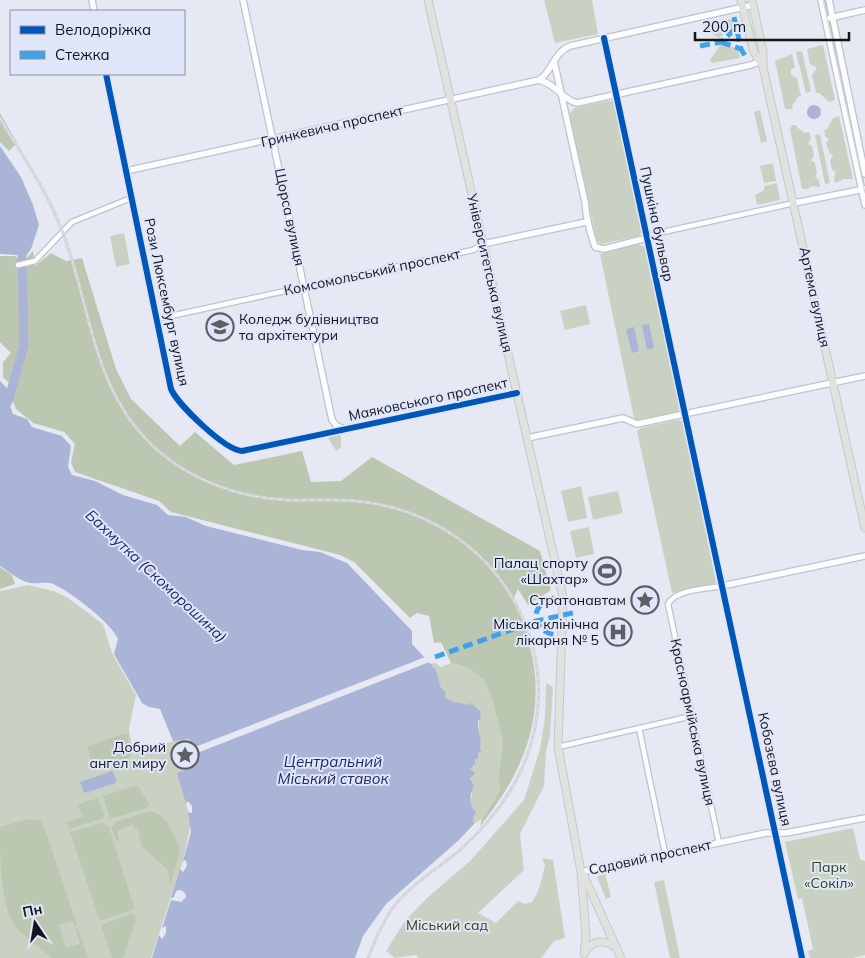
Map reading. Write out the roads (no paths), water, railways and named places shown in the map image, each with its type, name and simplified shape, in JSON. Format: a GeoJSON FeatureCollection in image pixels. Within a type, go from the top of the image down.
{"type":"FeatureCollection","features":[{"type":"Feature","properties":{"kind":"main road","name":"Університетська вулиця"},"geometry":{"type":"LineString","coordinates":[[428,0],[563,597],[558,747],[582,872],[586,935],[583,956]]}},
{"type":"Feature","properties":{"kind":"main road","name":"Артема вулиця"},"geometry":{"type":"LineString","coordinates":[[752,3],[763,52],[761,64]]}},
{"type":"Feature","properties":{"kind":"main road","name":"Артема вулиця"},"geometry":{"type":"LineString","coordinates":[[742,4],[753,50],[761,64],[794,203],[865,528]]}},
{"type":"Feature","properties":{"kind":"main road","name":"Університетська вулиця"},"geometry":{"type":"LineString","coordinates":[[582,872],[621,958]]}},
{"type":"Feature","properties":{"kind":"main road"},"geometry":{"type":"LineString","coordinates":[[583,956],[590,946],[596,942],[604,941],[618,948]]}},
{"type":"Feature","properties":{"kind":"street","name":"Щорса вулиця"},"geometry":{"type":"LineString","coordinates":[[243,0],[274,139],[332,420]]}},
{"type":"Feature","properties":{"kind":"street"},"geometry":{"type":"LineString","coordinates":[[821,0],[865,205]]}},
{"type":"Feature","properties":{"kind":"street"},"geometry":{"type":"LineString","coordinates":[[829,0],[865,174]]}},
{"type":"Feature","properties":{"kind":"street"},"geometry":{"type":"LineString","coordinates":[[538,80],[546,74],[562,49],[752,3]]}},
{"type":"Feature","properties":{"kind":"street"},"geometry":{"type":"LineString","coordinates":[[825,19],[865,10]]}},
{"type":"Feature","properties":{"kind":"street","name":"Пушкіна бульвар"},"geometry":{"type":"LineString","coordinates":[[604,38],[722,586]]}},
{"type":"Feature","properties":{"kind":"street"},"geometry":{"type":"LineString","coordinates":[[554,61],[585,202],[586,222],[591,229],[595,247],[604,249],[641,241],[654,234],[863,189]]}},
{"type":"Feature","properties":{"kind":"street"},"geometry":{"type":"LineString","coordinates":[[538,80],[553,84],[566,99],[577,103],[761,64]]}},
{"type":"Feature","properties":{"kind":"street","name":"Рози Люксембург вулиця"},"geometry":{"type":"LineString","coordinates":[[106,75],[172,392],[202,423],[233,449],[242,451],[344,429]]}},
{"type":"Feature","properties":{"kind":"street","name":"Гринкевича проспект"},"geometry":{"type":"LineString","coordinates":[[126,171],[538,80]]}},
{"type":"Feature","properties":{"kind":"street"},"geometry":{"type":"LineString","coordinates":[[18,265],[26,265],[35,261],[72,222],[131,198]]}},
{"type":"Feature","properties":{"kind":"street","name":"Комсомольський проспект"},"geometry":{"type":"LineString","coordinates":[[157,319],[473,250],[483,244],[586,222]]}},
{"type":"Feature","properties":{"kind":"street"},"geometry":{"type":"LineString","coordinates":[[527,438],[623,418],[637,424],[865,376]]}},
{"type":"Feature","properties":{"kind":"street","name":"Маяковського проспект"},"geometry":{"type":"LineString","coordinates":[[344,429],[517,393]]}},
{"type":"Feature","properties":{"kind":"street"},"geometry":{"type":"LineString","coordinates":[[332,420],[337,426],[344,429]]}},
{"type":"Feature","properties":{"kind":"street"},"geometry":{"type":"LineString","coordinates":[[327,433],[332,427],[332,420]]}},
{"type":"Feature","properties":{"kind":"street"},"geometry":{"type":"LineString","coordinates":[[722,586],[865,556]]}},
{"type":"Feature","properties":{"kind":"street","name":"Красноармійська вулиця"},"geometry":{"type":"LineString","coordinates":[[719,843],[669,609],[670,600],[682,594],[722,586]]}},
{"type":"Feature","properties":{"kind":"street","name":"Кобозєва вулиця"},"geometry":{"type":"LineString","coordinates":[[722,586],[802,958]]}},
{"type":"Feature","properties":{"kind":"street"},"geometry":{"type":"LineString","coordinates":[[558,747],[692,716]]}},
{"type":"Feature","properties":{"kind":"street"},"geometry":{"type":"LineString","coordinates":[[639,728],[665,854]]}},
{"type":"Feature","properties":{"kind":"street","name":"Садовий проспект"},"geometry":{"type":"LineString","coordinates":[[582,872],[719,843],[776,833],[786,834],[865,818]]}},
{"type":"Feature","properties":{"kind":"water"},"geometry":{"type":"Polygon","coordinates":[[[811,105],[817,105],[821,112],[817,119],[811,119],[807,115],[807,109],[811,105]]]}},
{"type":"Feature","properties":{"kind":"water"},"geometry":{"type":"Polygon","coordinates":[[[0,146],[21,177],[39,225],[31,249],[22,261],[18,255],[0,254],[0,146]]]}},
{"type":"Feature","properties":{"kind":"water"},"geometry":{"type":"Polygon","coordinates":[[[649,324],[654,348],[647,350],[642,325],[649,324]]]}},
{"type":"Feature","properties":{"kind":"water"},"geometry":{"type":"Polygon","coordinates":[[[634,327],[639,351],[632,353],[626,329],[634,327]]]}},
{"type":"Feature","properties":{"kind":"water","name":"Центральний Міський ставок"},"geometry":{"type":"Polygon","coordinates":[[[0,381],[11,392],[9,403],[13,414],[27,419],[32,427],[62,436],[71,446],[68,467],[72,475],[95,481],[123,495],[157,505],[168,515],[186,517],[206,526],[302,550],[320,552],[347,563],[412,631],[412,644],[436,670],[441,688],[445,692],[445,697],[467,705],[471,703],[480,711],[481,719],[478,720],[478,724],[481,741],[480,749],[482,751],[478,753],[478,759],[475,759],[475,764],[470,769],[475,773],[470,779],[474,785],[470,799],[476,812],[473,818],[474,824],[459,840],[386,904],[363,936],[355,958],[152,958],[159,935],[162,939],[166,933],[166,926],[162,928],[171,900],[181,902],[186,897],[185,893],[181,890],[176,891],[174,897],[171,898],[180,869],[183,872],[187,866],[186,860],[183,861],[191,832],[188,812],[192,813],[192,806],[188,801],[186,804],[177,773],[195,766],[198,751],[188,739],[173,741],[160,709],[149,707],[142,703],[114,654],[118,639],[107,624],[77,599],[57,586],[50,583],[26,582],[0,566],[0,381]]]}},
{"type":"Feature","properties":{"kind":"water"},"geometry":{"type":"Polygon","coordinates":[[[112,771],[116,778],[116,783],[84,793],[80,782],[112,771]]]}},
{"type":"Feature","properties":{"kind":"waterway","name":"Бахмутка (Скоморошина)"},"geometry":{"type":"LineString","coordinates":[[8,402],[24,345],[22,255]]}},
{"type":"Feature","properties":{"kind":"tram line"},"geometry":{"type":"LineString","coordinates":[[823,0],[865,193]]}},
{"type":"Feature","properties":{"kind":"railway"},"geometry":{"type":"LineString","coordinates":[[0,118],[41,186],[55,214],[71,255],[102,365],[113,391],[127,416],[146,439],[160,452],[192,474],[210,483],[247,495],[286,500],[365,502],[413,514],[436,524],[475,552],[493,570],[520,612],[527,628],[536,661],[539,696],[534,730],[525,762],[511,790],[493,816],[460,850],[399,900],[381,927],[368,958]]}},
{"type":"Feature","properties":{"kind":"place","name":"Коледж будівництва та архітектури"},"geometry":{"type":"Point","coordinates":[220,327]}},
{"type":"Feature","properties":{"kind":"place","name":"Палац спорту «Шахтар»"},"geometry":{"type":"Point","coordinates":[607,571]}},
{"type":"Feature","properties":{"kind":"place","name":"Стратонавтам"},"geometry":{"type":"Point","coordinates":[645,600]}},
{"type":"Feature","properties":{"kind":"place","name":"Міська клінічна лікарня № 5"},"geometry":{"type":"Point","coordinates":[618,632]}},
{"type":"Feature","properties":{"kind":"place","name":"Добрий ангел миру"},"geometry":{"type":"Point","coordinates":[185,755]}},
{"type":"Feature","properties":{"kind":"park label","name":"Парк «Сокіл»"},"geometry":{"type":"Point","coordinates":[829,876]}},
{"type":"Feature","properties":{"kind":"park label","name":"Міський сад"},"geometry":{"type":"Point","coordinates":[447,925]}}]}
